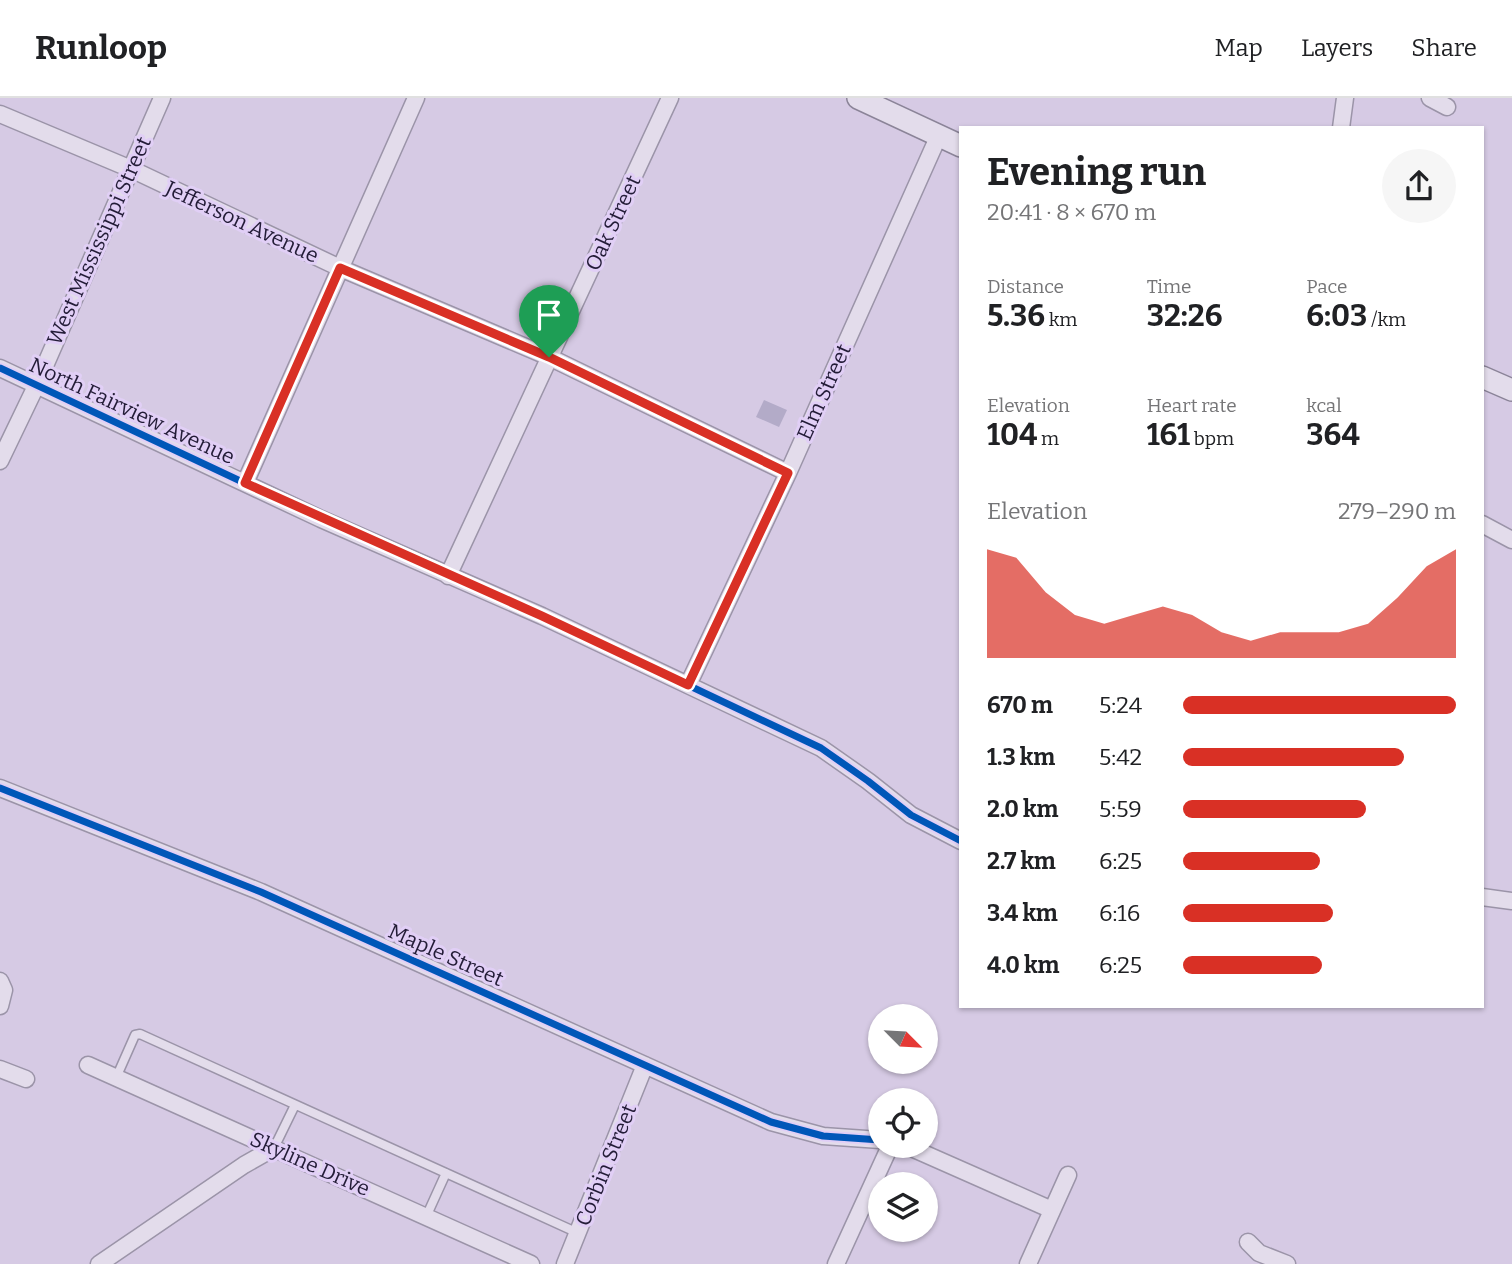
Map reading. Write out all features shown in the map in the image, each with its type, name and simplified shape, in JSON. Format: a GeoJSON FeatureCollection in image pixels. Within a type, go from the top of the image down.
{"type":"FeatureCollection","features":[{"type":"Feature","properties":{"kind":"street","name":"West Mississippi Street"},"geometry":{"type":"LineString","coordinates":[[0,461],[37,384],[162,98]]}},
{"type":"Feature","properties":{"kind":"street"},"geometry":{"type":"LineString","coordinates":[[245,483],[416,98]]}},
{"type":"Feature","properties":{"kind":"street","name":"Oak Street"},"geometry":{"type":"LineString","coordinates":[[448,576],[670,98]]}},
{"type":"Feature","properties":{"kind":"street"},"geometry":{"type":"LineString","coordinates":[[858,98],[959,145]]}},
{"type":"Feature","properties":{"kind":"street"},"geometry":{"type":"LineString","coordinates":[[1341,126],[1345,98]]}},
{"type":"Feature","properties":{"kind":"street"},"geometry":{"type":"LineString","coordinates":[[1430,98],[1447,107]]}},
{"type":"Feature","properties":{"kind":"street","name":"Jefferson Avenue"},"geometry":{"type":"LineString","coordinates":[[0,114],[131,169],[340,268],[549,357],[788,473]]}},
{"type":"Feature","properties":{"kind":"street","name":"Elm Street"},"geometry":{"type":"LineString","coordinates":[[688,685],[788,473],[939,135]]}},
{"type":"Feature","properties":{"kind":"street","name":"North Fairview Avenue"},"geometry":{"type":"LineString","coordinates":[[0,368],[448,576],[542,616],[833,754],[911,815],[959,840]]}},
{"type":"Feature","properties":{"kind":"street"},"geometry":{"type":"LineString","coordinates":[[1484,378],[1512,390]]}},
{"type":"Feature","properties":{"kind":"street"},"geometry":{"type":"LineString","coordinates":[[1484,525],[1512,540]]}},
{"type":"Feature","properties":{"kind":"street","name":"Maple Street"},"geometry":{"type":"LineString","coordinates":[[0,788],[261,892],[771,1122],[823,1136],[868,1139]]}},
{"type":"Feature","properties":{"kind":"street"},"geometry":{"type":"LineString","coordinates":[[1484,897],[1512,901]]}},
{"type":"Feature","properties":{"kind":"street"},"geometry":{"type":"LineString","coordinates":[[0,981],[4,990],[0,1006]]}},
{"type":"Feature","properties":{"kind":"street","name":"Skyline Drive"},"geometry":{"type":"LineString","coordinates":[[88,1065],[531,1264]]}},
{"type":"Feature","properties":{"kind":"street","name":"Corbin Street"},"geometry":{"type":"LineString","coordinates":[[565,1264],[645,1065]]}},
{"type":"Feature","properties":{"kind":"street"},"geometry":{"type":"LineString","coordinates":[[0,1069],[26,1079]]}},
{"type":"Feature","properties":{"kind":"street"},"geometry":{"type":"LineString","coordinates":[[99,1264],[244,1165],[274,1148]]}},
{"type":"Feature","properties":{"kind":"street"},"geometry":{"type":"LineString","coordinates":[[836,1264],[885,1158]]}},
{"type":"Feature","properties":{"kind":"street"},"geometry":{"type":"LineString","coordinates":[[933,1158],[1052,1210]]}},
{"type":"Feature","properties":{"kind":"street"},"geometry":{"type":"LineString","coordinates":[[1028,1264],[1068,1175]]}},
{"type":"Feature","properties":{"kind":"street"},"geometry":{"type":"LineString","coordinates":[[1248,1242],[1259,1253],[1287,1264]]}},
{"type":"Feature","properties":{"kind":"lane"},"geometry":{"type":"LineString","coordinates":[[116,1077],[135,1035],[140,1034],[578,1233]]}},
{"type":"Feature","properties":{"kind":"lane"},"geometry":{"type":"LineString","coordinates":[[274,1148],[295,1105]]}},
{"type":"Feature","properties":{"kind":"lane"},"geometry":{"type":"LineString","coordinates":[[426,1217],[446,1173]]}},
{"type":"Feature","properties":{"kind":"building"},"geometry":{"type":"Polygon","coordinates":[[[764,400],[787,410],[779,427],[756,417],[764,400]]]}},
{"type":"Feature","properties":{"kind":"cycle path"},"geometry":{"type":"LineString","coordinates":[[0,368],[321,519],[542,616],[821,748],[911,815],[959,840]]}},
{"type":"Feature","properties":{"kind":"cycle path"},"geometry":{"type":"LineString","coordinates":[[0,788],[261,892],[771,1122],[823,1136],[868,1139]]}},
{"type":"Feature","properties":{"kind":"route"},"geometry":{"type":"LineString","coordinates":[[340,268],[549,357],[788,473],[688,685],[542,616],[245,483],[340,268]]}}]}
